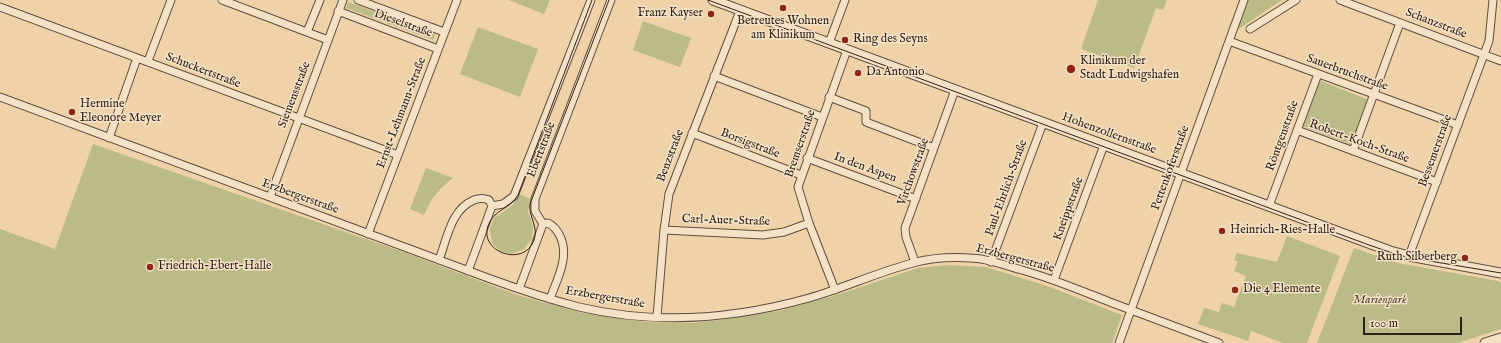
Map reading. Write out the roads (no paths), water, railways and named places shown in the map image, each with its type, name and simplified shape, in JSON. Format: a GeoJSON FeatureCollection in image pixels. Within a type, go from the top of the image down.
{"type":"FeatureCollection","features":[{"type":"Feature","properties":{"kind":"street"},"geometry":{"type":"LineString","coordinates":[[148,61],[171,0]]}},
{"type":"Feature","properties":{"kind":"street"},"geometry":{"type":"LineString","coordinates":[[222,0],[328,40]]}},
{"type":"Feature","properties":{"kind":"street"},"geometry":{"type":"LineString","coordinates":[[307,32],[320,0]]}},
{"type":"Feature","properties":{"kind":"street","name":"Siemensstraße"},"geometry":{"type":"LineString","coordinates":[[270,197],[343,0]]}},
{"type":"Feature","properties":{"kind":"street","name":"Dieselstraße"},"geometry":{"type":"LineString","coordinates":[[358,0],[444,32]]}},
{"type":"Feature","properties":{"kind":"street","name":"Ernst-Lehmann-Straße"},"geometry":{"type":"LineString","coordinates":[[368,234],[457,0]]}},
{"type":"Feature","properties":{"kind":"street","name":"Ebertstraße"},"geometry":{"type":"LineString","coordinates":[[492,206],[508,201],[514,196],[517,190],[591,0]]}},
{"type":"Feature","properties":{"kind":"street","name":"Ebertstraße"},"geometry":{"type":"LineString","coordinates":[[543,224],[535,211],[535,199],[611,0]]}},
{"type":"Feature","properties":{"kind":"street","name":"Hohenzollernstraße"},"geometry":{"type":"LineString","coordinates":[[713,0],[1370,244],[1409,256],[1501,273]]}},
{"type":"Feature","properties":{"kind":"street"},"geometry":{"type":"LineString","coordinates":[[828,43],[845,0]]}},
{"type":"Feature","properties":{"kind":"street","name":"Pettenkoferstraße"},"geometry":{"type":"LineString","coordinates":[[1119,343],[1244,0]]}},
{"type":"Feature","properties":{"kind":"street"},"geometry":{"type":"LineString","coordinates":[[1250,29],[1296,0]]}},
{"type":"Feature","properties":{"kind":"street","name":"Schanzstraße"},"geometry":{"type":"LineString","coordinates":[[1340,0],[1501,61]]}},
{"type":"Feature","properties":{"kind":"street","name":"Bessemerstraße"},"geometry":{"type":"LineString","coordinates":[[1409,256],[1489,41],[1492,0]]}},
{"type":"Feature","properties":{"kind":"street","name":"Schuckertstraße"},"geometry":{"type":"LineString","coordinates":[[0,8],[148,61],[398,155]]}},
{"type":"Feature","properties":{"kind":"street","name":"Benzstraße"},"geometry":{"type":"LineString","coordinates":[[657,317],[664,230],[669,194],[740,11]]}},
{"type":"Feature","properties":{"kind":"street","name":"Dieselstraße"},"geometry":{"type":"LineString","coordinates":[[338,12],[438,49]]}},
{"type":"Feature","properties":{"kind":"street"},"geometry":{"type":"LineString","coordinates":[[1353,151],[1400,23]]}},
{"type":"Feature","properties":{"kind":"street","name":"Sauerbruchstraße"},"geometry":{"type":"LineString","coordinates":[[1229,42],[1458,125]]}},
{"type":"Feature","properties":{"kind":"street","name":"Bremserstraße"},"geometry":{"type":"LineString","coordinates":[[835,290],[809,223],[798,187],[807,158],[847,50]]}},
{"type":"Feature","properties":{"kind":"street"},"geometry":{"type":"LineString","coordinates":[[109,138],[137,58]]}},
{"type":"Feature","properties":{"kind":"street","name":"Röntgenstraße"},"geometry":{"type":"LineString","coordinates":[[1269,206],[1318,74]]}},
{"type":"Feature","properties":{"kind":"street"},"geometry":{"type":"LineString","coordinates":[[714,76],[822,117]]}},
{"type":"Feature","properties":{"kind":"street","name":"Virchowstraße"},"geometry":{"type":"LineString","coordinates":[[915,262],[906,237],[905,228],[955,90]]}},
{"type":"Feature","properties":{"kind":"street","name":"Erzbergerstraße"},"geometry":{"type":"LineString","coordinates":[[0,97],[468,271],[550,299],[580,307],[657,317],[697,317],[741,313],[778,306],[835,290],[915,262],[947,258],[973,258],[1054,280],[1218,343]]}},
{"type":"Feature","properties":{"kind":"street"},"geometry":{"type":"LineString","coordinates":[[829,97],[866,111],[866,122],[934,148]]}},
{"type":"Feature","properties":{"kind":"street","name":"Paul-Ehrlich-Straße"},"geometry":{"type":"LineString","coordinates":[[991,262],[1043,122]]}},
{"type":"Feature","properties":{"kind":"street","name":"Robert-Koch-Straße"},"geometry":{"type":"LineString","coordinates":[[1297,130],[1437,182]]}},
{"type":"Feature","properties":{"kind":"street","name":"Borsigstraße"},"geometry":{"type":"LineString","coordinates":[[692,133],[801,175]]}},
{"type":"Feature","properties":{"kind":"street","name":"Kneippstraße"},"geometry":{"type":"LineString","coordinates":[[1054,280],[1104,145]]}},
{"type":"Feature","properties":{"kind":"street","name":"In den Aspen"},"geometry":{"type":"LineString","coordinates":[[807,158],[916,199]]}},
{"type":"Feature","properties":{"kind":"street"},"geometry":{"type":"LineString","coordinates":[[439,260],[454,217],[462,207],[476,200],[485,198],[489,200],[492,206],[468,271]]}},
{"type":"Feature","properties":{"kind":"street"},"geometry":{"type":"LineString","coordinates":[[519,289],[543,224],[548,223],[553,225],[564,247],[564,259],[550,299]]}},
{"type":"Feature","properties":{"kind":"street","name":"Carl-Auer-Straße"},"geometry":{"type":"LineString","coordinates":[[664,230],[763,235],[784,232],[809,223]]}},
{"type":"Feature","properties":{"kind":"street"},"geometry":{"type":"LineString","coordinates":[[1485,343],[1501,338]]}},
{"type":"Feature","properties":{"kind":"tram line"},"geometry":{"type":"LineString","coordinates":[[592,0],[518,195],[511,204],[494,216],[488,226],[487,235],[490,243],[496,249],[504,253],[513,255],[521,253],[529,249],[534,240],[535,231],[530,213],[530,204],[609,0]]}},
{"type":"Feature","properties":{"kind":"tram line"},"geometry":{"type":"LineString","coordinates":[[708,0],[1398,255],[1501,273]]}},
{"type":"Feature","properties":{"kind":"place","name":"Betreutes Wohnen am Klinikum"},"geometry":{"type":"Point","coordinates":[783,8]}},
{"type":"Feature","properties":{"kind":"place","name":"Franz Kayser"},"geometry":{"type":"Point","coordinates":[711,14]}},
{"type":"Feature","properties":{"kind":"place","name":"Ring des Seyns"},"geometry":{"type":"Point","coordinates":[845,40]}},
{"type":"Feature","properties":{"kind":"place","name":"Klinikum der Stadt Ludwigshafen"},"geometry":{"type":"Point","coordinates":[1071,69]}},
{"type":"Feature","properties":{"kind":"place","name":"Da Antonio"},"geometry":{"type":"Point","coordinates":[858,73]}},
{"type":"Feature","properties":{"kind":"place","name":"Hermine Eleonore Meyer"},"geometry":{"type":"Point","coordinates":[72,112]}},
{"type":"Feature","properties":{"kind":"place","name":"Heinrich-Ries-Halle"},"geometry":{"type":"Point","coordinates":[1222,231]}},
{"type":"Feature","properties":{"kind":"place","name":"Ruth Silberberg"},"geometry":{"type":"Point","coordinates":[1465,258]}},
{"type":"Feature","properties":{"kind":"place","name":"Friedrich-Ebert-Halle"},"geometry":{"type":"Point","coordinates":[150,267]}},
{"type":"Feature","properties":{"kind":"place","name":"Die 4 Elemente"},"geometry":{"type":"Point","coordinates":[1235,290]}},
{"type":"Feature","properties":{"kind":"park label","name":"Marienpark"},"geometry":{"type":"Point","coordinates":[1380,301]}}]}
